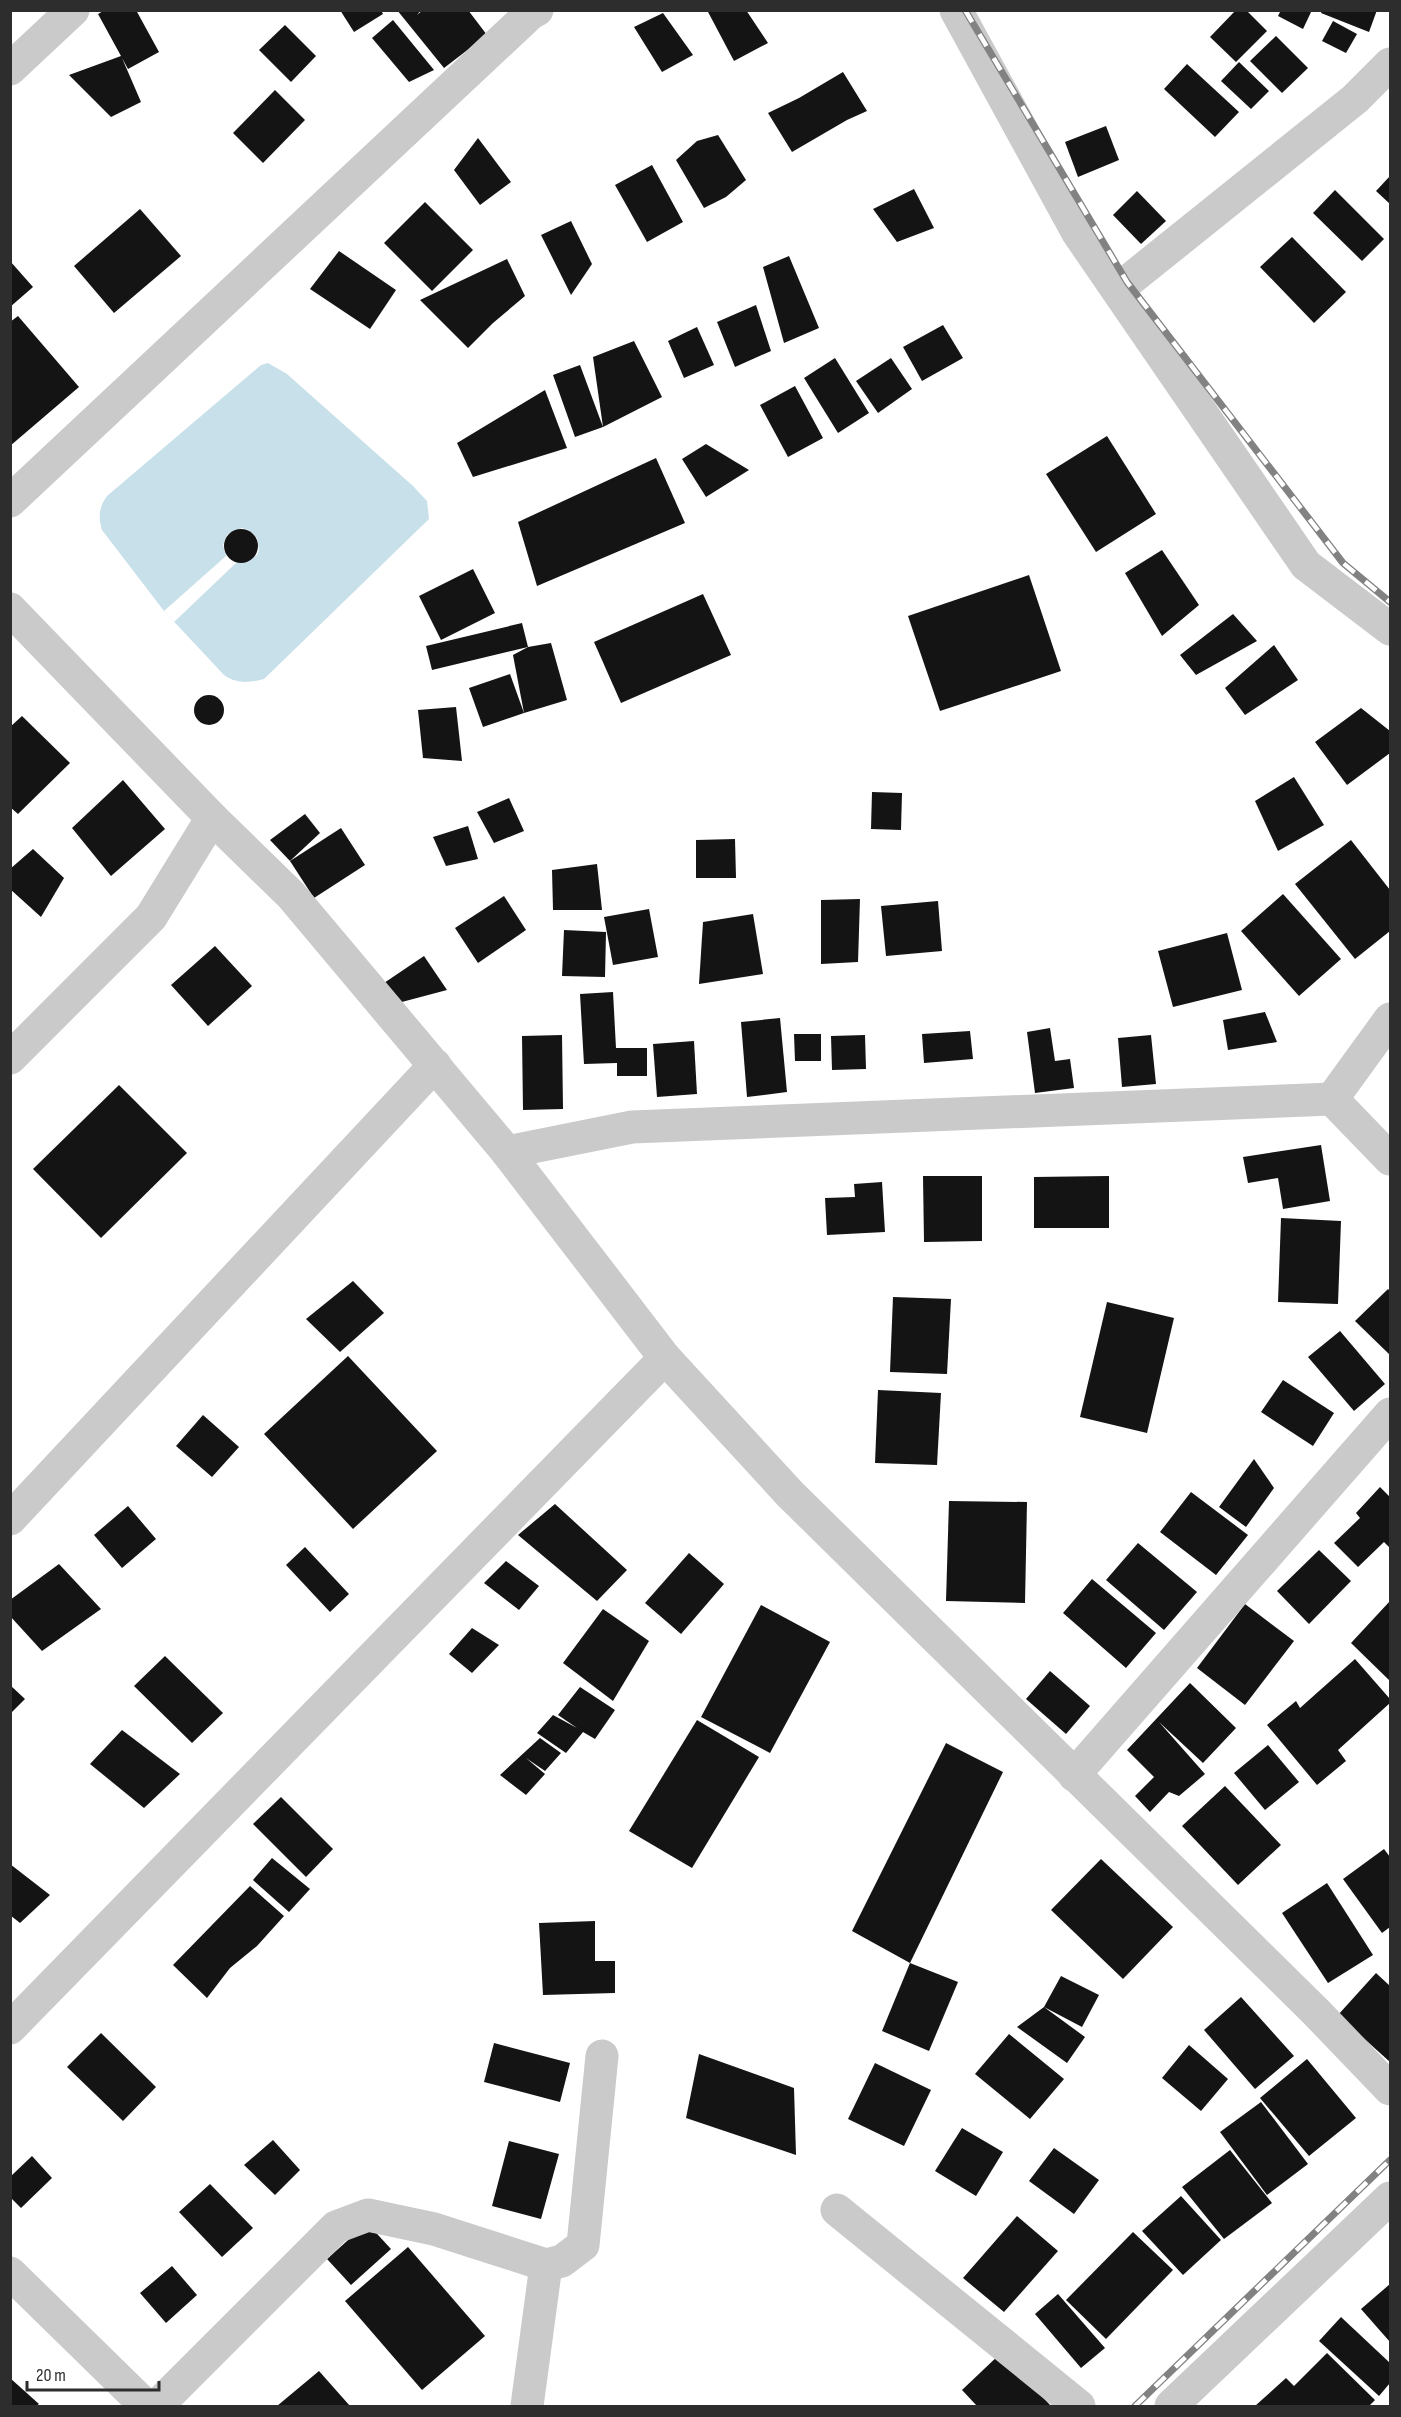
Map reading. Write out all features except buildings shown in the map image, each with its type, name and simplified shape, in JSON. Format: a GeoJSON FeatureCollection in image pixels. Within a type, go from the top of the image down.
{"type":"FeatureCollection","features":[{"type":"Feature","properties":{"kind":"street"},"geometry":{"type":"LineString","coordinates":[[10,69],[73,10]]}},
{"type":"Feature","properties":{"kind":"street"},"geometry":{"type":"LineString","coordinates":[[10,501],[522,21],[537,10]]}},
{"type":"Feature","properties":{"kind":"street"},"geometry":{"type":"LineString","coordinates":[[956,10],[1078,233],[1306,565],[1390,629]]}},
{"type":"Feature","properties":{"kind":"street"},"geometry":{"type":"LineString","coordinates":[[1116,287],[1127,282],[1346,106],[1390,64]]}},
{"type":"Feature","properties":{"kind":"street"},"geometry":{"type":"LineString","coordinates":[[10,609],[212,818],[291,895],[507,1152],[665,1358],[790,1494],[1316,2012],[1390,2089]]}},
{"type":"Feature","properties":{"kind":"street"},"geometry":{"type":"LineString","coordinates":[[10,1058],[152,917],[212,818]]}},
{"type":"Feature","properties":{"kind":"street"},"geometry":{"type":"LineString","coordinates":[[1332,1099],[1390,1019]]}},
{"type":"Feature","properties":{"kind":"street"},"geometry":{"type":"LineString","coordinates":[[10,1519],[435,1065]]}},
{"type":"Feature","properties":{"kind":"street"},"geometry":{"type":"LineString","coordinates":[[507,1152],[632,1127],[1332,1099],[1390,1159]]}},
{"type":"Feature","properties":{"kind":"street"},"geometry":{"type":"LineString","coordinates":[[10,2028],[665,1358]]}},
{"type":"Feature","properties":{"kind":"street"},"geometry":{"type":"LineString","coordinates":[[1074,1775],[1390,1414]]}},
{"type":"Feature","properties":{"kind":"street"},"geometry":{"type":"LineString","coordinates":[[157,2406],[336,2227],[368,2215],[434,2229],[546,2265],[562,2261],[584,2245],[602,2056]]}},
{"type":"Feature","properties":{"kind":"street"},"geometry":{"type":"LineString","coordinates":[[1171,2406],[1390,2198]]}},
{"type":"Feature","properties":{"kind":"street"},"geometry":{"type":"LineString","coordinates":[[837,2210],[1079,2406]]}},
{"type":"Feature","properties":{"kind":"street"},"geometry":{"type":"LineString","coordinates":[[527,2406],[546,2265]]}},
{"type":"Feature","properties":{"kind":"street"},"geometry":{"type":"LineString","coordinates":[[10,2273],[146,2406]]}},
{"type":"Feature","properties":{"kind":"water"},"geometry":{"type":"Polygon","coordinates":[[[268,363],[287,374],[413,486],[427,501],[429,519],[264,679],[243,682],[224,675],[164,611],[102,530],[100,512],[107,496],[261,365],[268,363]]]}},
{"type":"Feature","properties":{"kind":"pier"},"geometry":{"type":"Polygon","coordinates":[[[242,528],[257,538],[259,550],[257,555],[247,562],[236,563],[174,622],[164,611],[226,556],[223,545],[227,535],[242,528]]]}},
{"type":"Feature","properties":{"kind":"railway"},"geometry":{"type":"LineString","coordinates":[[965,10],[1127,282],[1343,563],[1390,602]]}},
{"type":"Feature","properties":{"kind":"railway"},"geometry":{"type":"LineString","coordinates":[[1135,2406],[1390,2160]]}}]}
